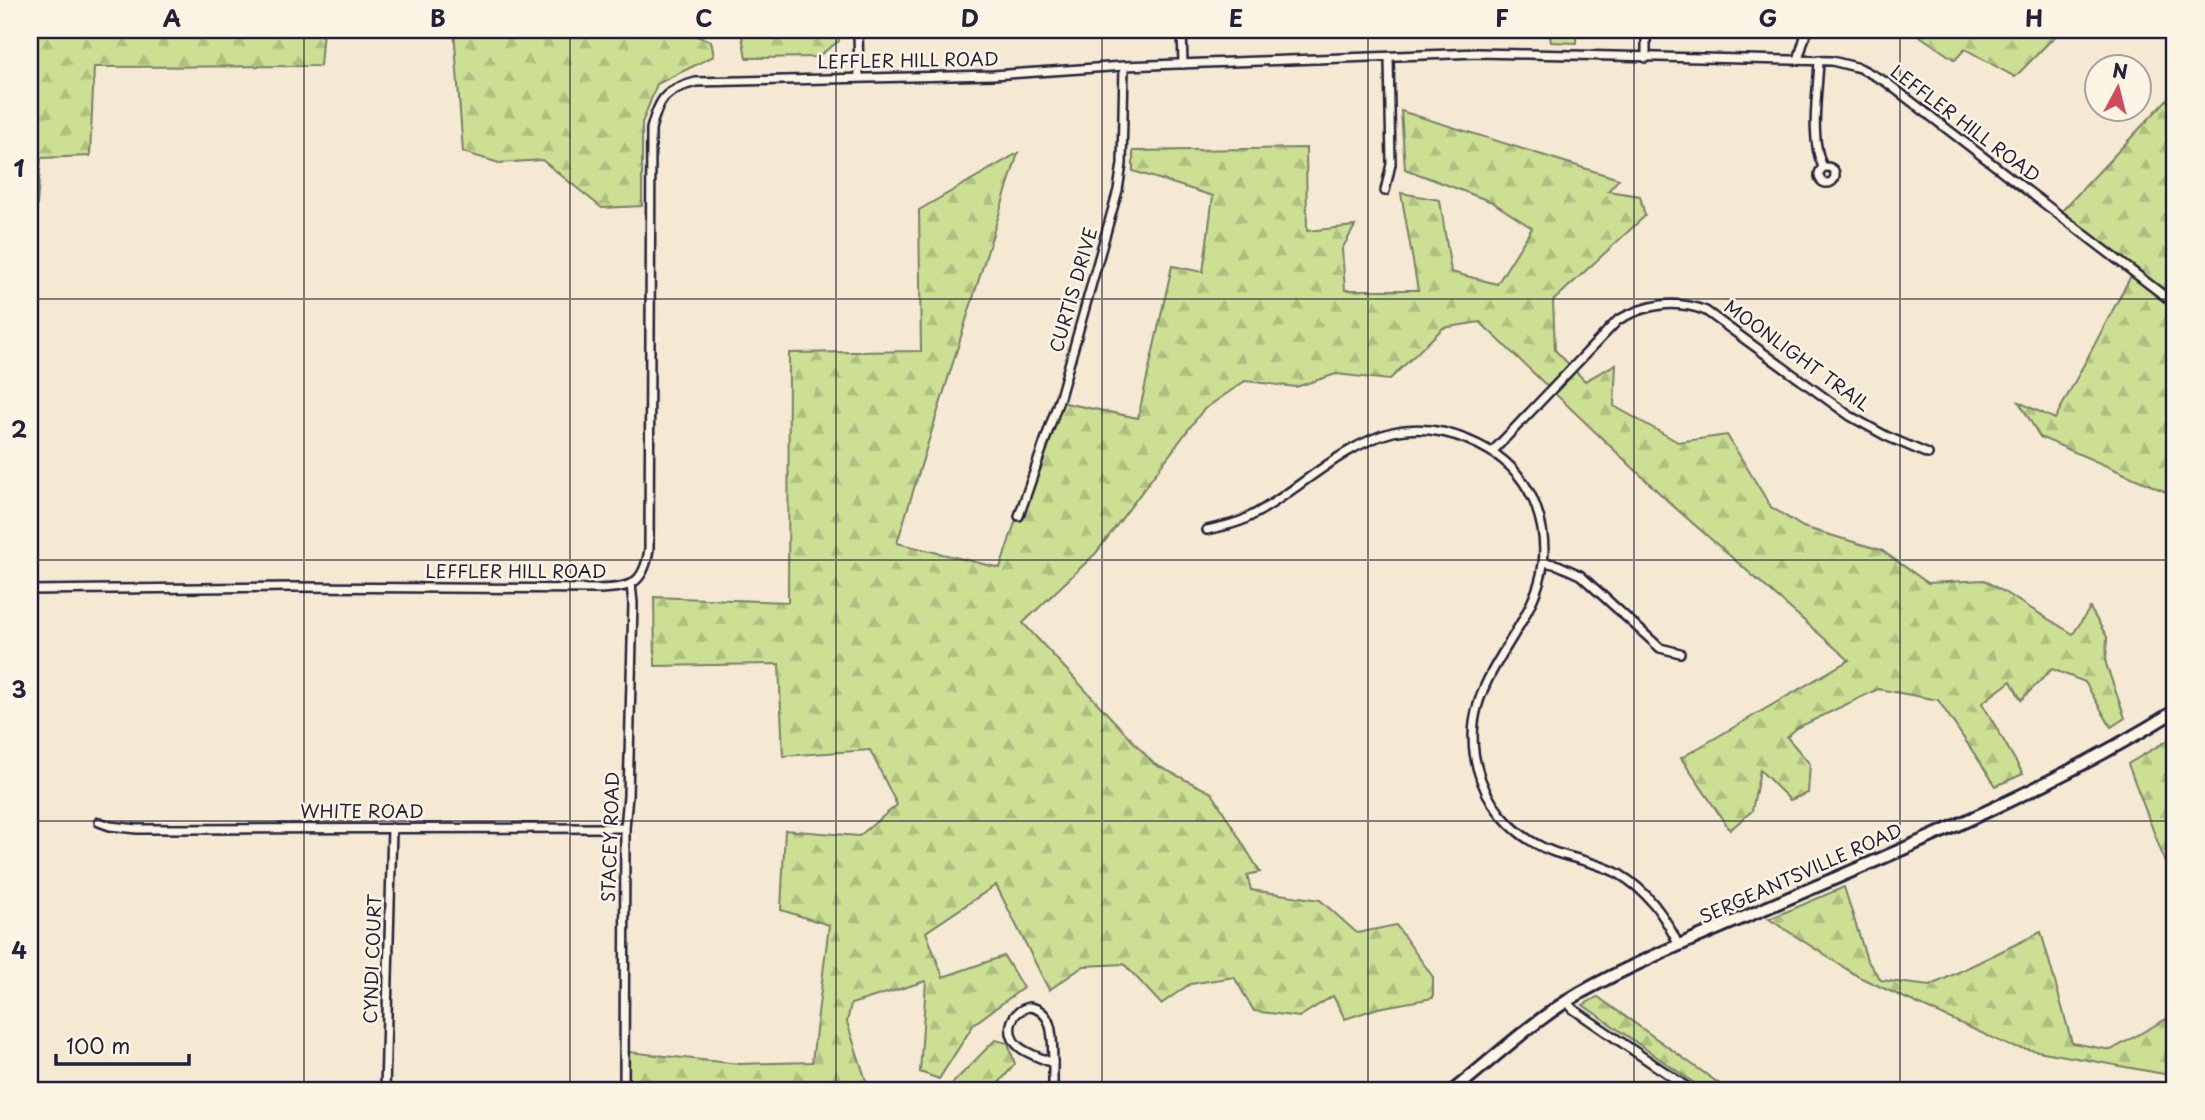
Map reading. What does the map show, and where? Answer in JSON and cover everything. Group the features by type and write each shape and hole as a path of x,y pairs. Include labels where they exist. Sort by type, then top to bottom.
{"main road":[{"name":"SERGEANTSVILLE ROAD","path":"1454,1090 1533,1025 1599,983 2028,793 2082,766 2175,711"}],"street":[{"path":"858,30 859,77"},
{"path":"1182,30 1184,64"},
{"path":"1646,30 1646,58"},
{"path":"1798,60 1807,30"},
{"name":"LEFFLER HILL ROAD","path":"30,590 294,587 598,589 631,585 643,573 649,549 651,129 655,114 669,91 696,82 1004,75 1124,66 1502,53 1819,60 1846,63 1886,82 2175,304"},
{"path":"1385,191 1391,164 1389,57"},
{"path":"1819,60 1816,141 1823,167"},
{"name":"CURTIS DRIVE","path":"1019,516 1060,397 1118,190 1122,164 1124,66"},
{"name":"MOONLIGHT TRAIL","path":"1492,452 1618,320 1648,306 1678,303 1693,306 1720,319 1850,416 1927,454"},
{"path":"1207,530 1244,519 1367,441 1395,432 1424,429 1452,433 1492,452 1518,474 1532,496 1541,521 1545,562 1537,594 1529,611 1488,677 1478,702 1473,739 1479,776 1493,805 1520,833 1551,851 1618,874 1643,892 1664,917 1679,946"},
{"path":"1545,562 1580,575 1660,648 1680,653"},
{"name":"STACEY ROAD","path":"624,1090 625,828 633,603 631,585"},
{"name":"WHITE ROAD","path":"99,822 124,828 625,828"},
{"name":"CYNDI COURT","path":"385,1090 392,828"},
{"path":"1567,1002 1573,1009 1691,1090"},
{"path":"1053,1063 1014,1042 1010,1030 1011,1021 1021,1009 1037,1008 1048,1018 1050,1027 1053,1063 1054,1090"}],"green space":[{"path":"30,30 323,30 320,66 94,67 90,156 41,158 35,227 30,227"},
{"path":"454,30 679,30 711,41 714,56 657,84 642,123 642,206 602,208 542,160 499,163 463,152"},
{"path":"741,30 838,30 839,41 817,57 746,58"},
{"path":"1549,30 1576,30 1576,43 1551,42"},
{"path":"1911,30 2061,30 2015,77 1965,49 1955,60"},
{"path":"2175,91 2175,496 2040,437 2019,402 2055,419 2133,272 2059,214 2146,122 2152,122 2152,115"},
{"path":"1401,111 1619,179 1608,191 1640,196 1645,216 1553,301 1555,350 1585,381 1616,364 1614,406 1678,442 1727,435 1771,507 1803,527 1881,550 1928,583 1984,580 2073,634 2090,608 2107,637 2106,664 2125,718 2111,727 2085,682 2052,669 2021,700 2011,681 1982,703 2023,774 1996,786 1938,700 1878,689 1797,728 1787,737 1810,764 1808,793 1790,800 1760,770 1752,811 1730,830 1681,758 1849,660 1672,505 1480,322 1443,328 1389,380 1336,374 1296,387 1245,381 1203,410 1096,553 1023,623 1154,764 1212,793 1260,872 1247,875 1251,890 1320,900 1357,933 1396,925 1433,977 1433,998 1378,1008 1345,1019 1333,996 1299,1017 1254,1011 1234,977 1190,984 1161,1004 1124,964 1084,966 1049,990 996,885 926,932 943,977 1004,956 1023,988 974,1024 939,1079 920,1072 926,981 851,1004 847,1022 869,1090 619,1090 620,1051 739,1064 812,1062 829,925 781,910 785,830 859,836 897,805 870,750 783,756 779,664 655,666 654,597 788,602 789,353 921,351 919,210 1018,153 897,543 1000,568 1055,401 1138,418 1172,266 1203,272 1213,196 1133,171 1133,151 1306,148 1307,231 1355,226 1342,249 1345,290 1418,290 1401,193 1440,200 1451,272 1497,284 1532,228 1492,202 1405,169"},
{"path":"2175,736 2175,888 2128,764"},
{"path":"1844,887 1867,960 1881,980 1930,986 2041,932 2072,1043 2111,1050 2175,1014 2175,1076 2010,1046 1859,977 1769,919"},
{"path":"1598,997 1728,1090 1704,1090 1583,1005"},
{"path":"995,1040 1008,1043 1015,1064 993,1090 946,1090"}]}
